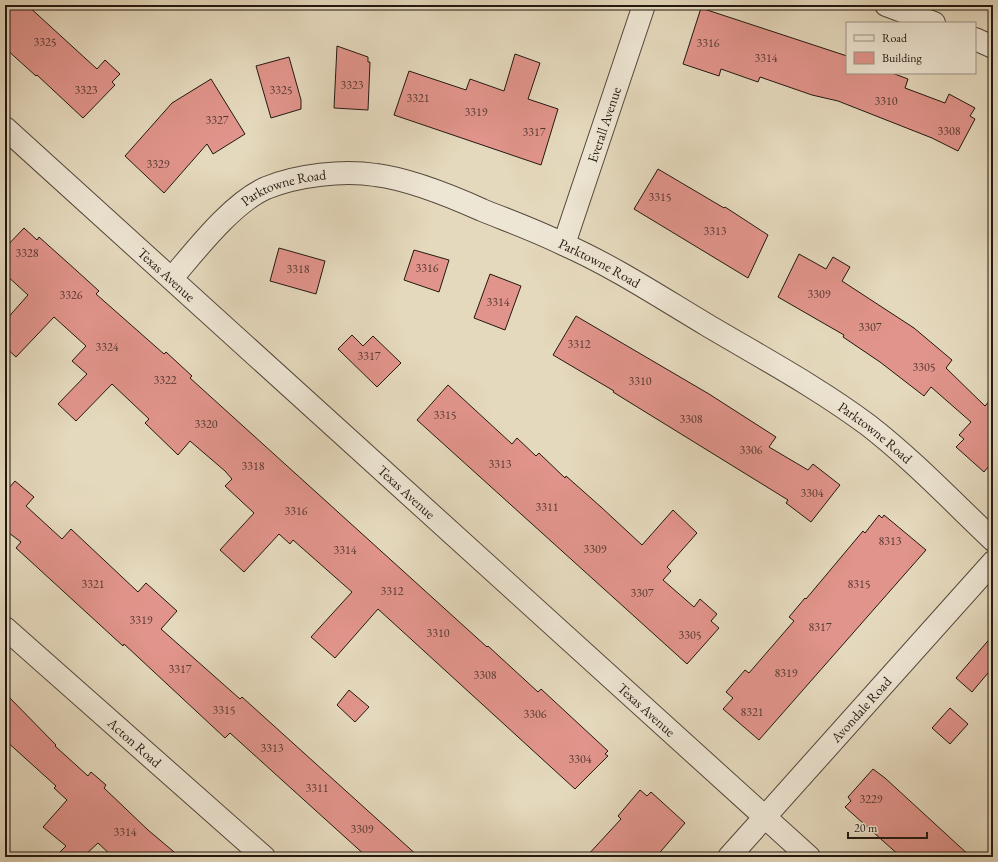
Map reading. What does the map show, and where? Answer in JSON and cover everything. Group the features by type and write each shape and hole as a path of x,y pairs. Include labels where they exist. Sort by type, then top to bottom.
{"street":[{"name":"Everall Avenue","path":"564,244 644,5"},
{"path":"886,5 931,22"},
{"path":"976,39 993,47"},
{"name":"Texas Avenue","path":"5,128 809,857"},
{"name":"Parktowne Road","path":"172,278 200,246 244,201 264,189 275,185 332,174 377,175 390,178 463,202 564,244 616,272 800,379 866,424 891,444 993,540"},
{"name":"Avondale Road","path":"729,857 993,562"},
{"name":"Acton Road","path":"5,628 264,857"}],"building":[{"path":"5,5 27,5 97,69 105,60 120,74 112,82 115,85 83,118 37,75 36,76 5,48"},
{"path":"701,8 846,56 846,74 895,74 908,79 905,88 945,103 949,94 975,108 970,116 975,119 958,151 932,138 838,101 812,95 760,77 758,82 721,69 719,76 683,64"},
{"path":"337,46 368,57 368,62 370,62 368,110 334,108"},
{"path":"515,54 540,63 528,99 558,109 541,165 394,115 409,71 466,90 470,79 504,91"},
{"path":"289,57 301,100 301,109 271,118 256,66"},
{"path":"211,79 245,134 213,154 207,144 164,193 125,156 172,103"},
{"path":"658,169 724,208 725,207 768,235 748,278 634,209"},
{"path":"24,228 37,240 39,237 77,271 99,291 96,294 164,354 166,352 192,376 190,378 487,647 488,646 538,692 541,689 608,751 605,754 608,756 575,789 378,609 335,658 311,637 352,592 293,540 290,544 279,534 244,572 220,550 254,513 225,486 232,479 225,471 190,441 178,455 145,423 149,419 112,384 76,421 58,404 87,374 72,361 86,346 54,317 16,357 5,347 5,321 28,295 5,274 5,248"},
{"path":"279,248 325,261 316,294 270,281"},
{"path":"414,250 449,260 439,292 404,280"},
{"path":"799,254 826,269 833,257 850,267 842,281 914,328 952,360 946,368 985,406 993,397 993,461 984,472 956,447 964,439 959,435 971,422 931,387 924,396 880,362 843,337 844,335 778,297"},
{"path":"490,274 521,286 505,330 474,318"},
{"path":"576,316 709,394 776,437 769,447 808,470 813,464 840,485 811,522 786,503 788,500 613,392 614,391 553,355"},
{"path":"352,335 363,346 373,336 401,363 377,387 338,349"},
{"path":"448,385 512,444 517,438 536,456 539,453 565,478 566,476 642,545 673,510 697,533 667,567 671,571 663,580 694,607 700,599 717,614 711,621 719,628 687,664 417,420"},
{"path":"15,481 34,497 26,506 62,539 71,529 138,592 146,583 177,611 161,629 240,699 242,697 419,857 367,857 230,733 225,738 124,644 123,646 16,548 21,542 5,530 5,486 8,489"},
{"path":"879,515 882,518 884,515 926,550 759,740 723,709 733,698 726,692 745,670 749,673 794,621 789,617 863,531 865,533"},
{"path":"993,635 993,667 972,692 956,678"},
{"path":"349,690 369,707 355,722 337,705"},
{"path":"5,693 56,745 55,746 88,776 91,772 106,785 104,788 148,830 180,857 113,857 98,843 83,857 55,857 66,846 43,827 67,800 54,788 56,786 5,740"},
{"path":"950,708 968,724 950,744 932,728"},
{"path":"873,769 885,778 971,857 901,857 845,807 851,801 848,797"},
{"path":"640,790 647,796 651,792 685,823 656,857 586,857 621,819 618,816"}]}
